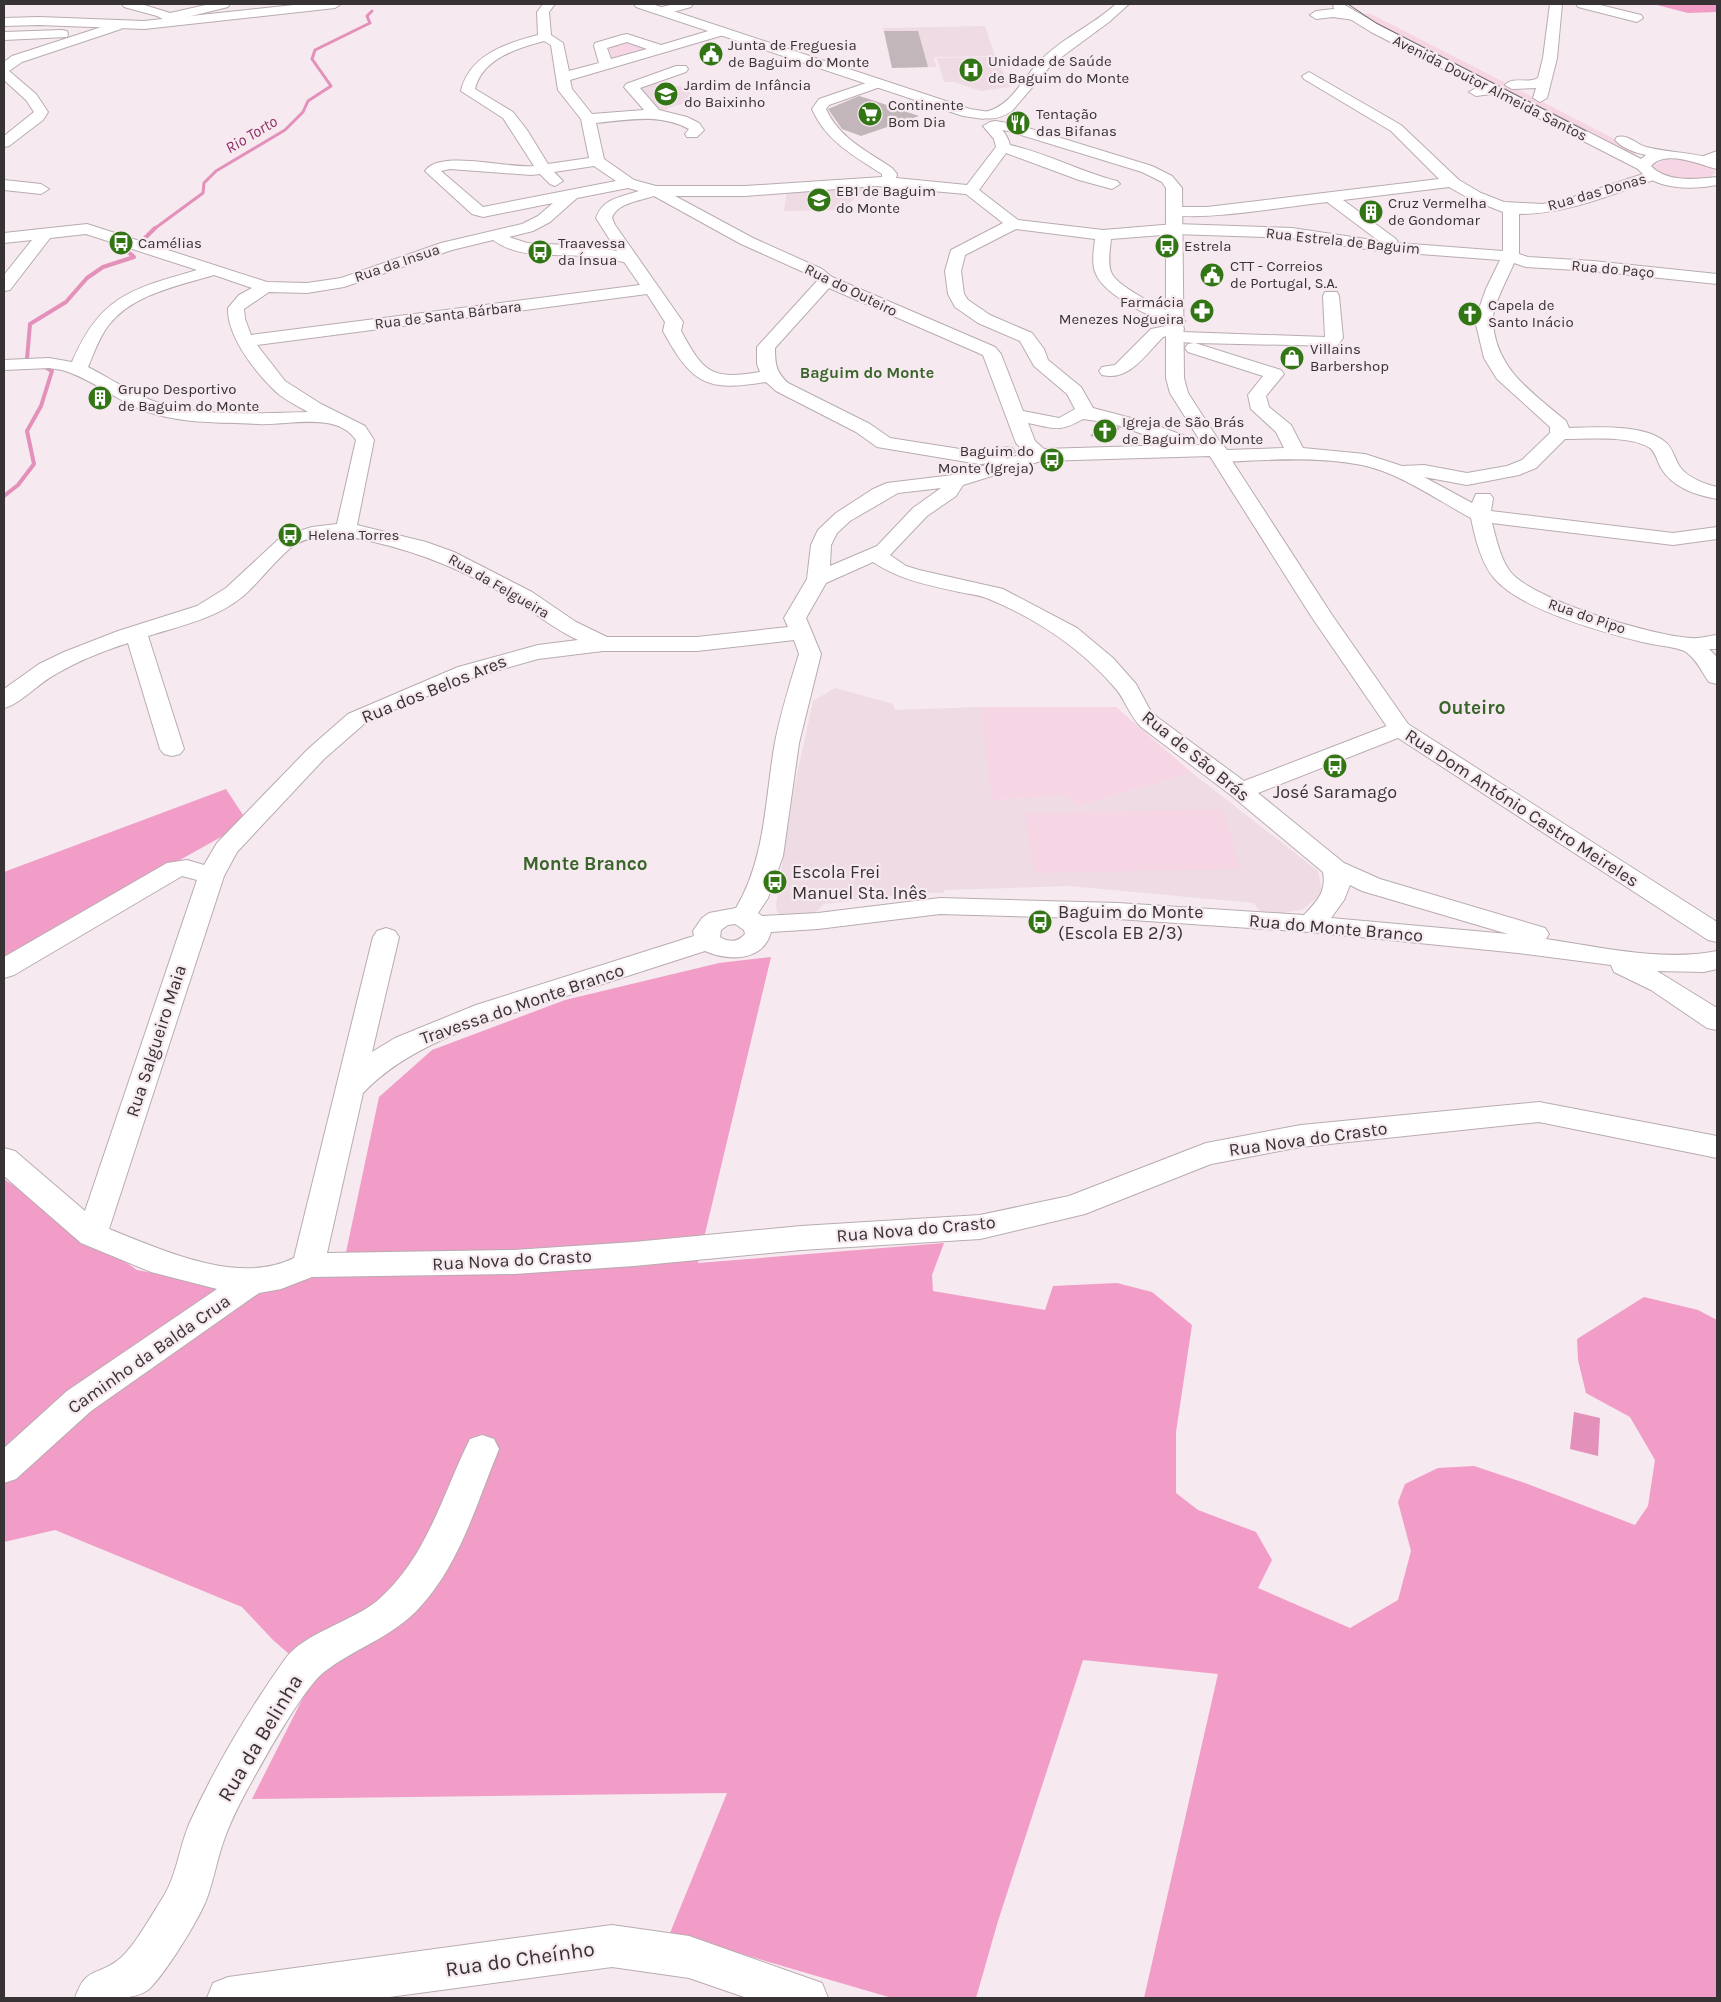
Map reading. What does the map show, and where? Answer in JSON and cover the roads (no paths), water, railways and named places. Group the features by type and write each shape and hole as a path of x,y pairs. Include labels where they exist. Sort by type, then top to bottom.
{"street":[{"path":"128,4 172,19 224,4"},
{"path":"4,68 18,59 117,26 334,4"},
{"path":"545,37 543,12 549,4"},
{"path":"640,4 993,123 1161,175 1174,188 1175,220"},
{"path":"662,11 687,4"},
{"path":"970,190 977,184 993,123 1047,61 1106,20 1123,4"},
{"path":"1540,98 1550,58 1556,4"},
{"path":"1582,4 1638,18"},
{"path":"1332,5 1320,9 1314,17 1333,13 1354,16"},
{"name":"Avenida Doutor Almeida Santos","path":"1332,5 1366,6 1383,18 1641,150 1714,160"},
{"name":"Avenida Doutor Almeida Santos","path":"1332,5 1648,171 1679,182"},
{"path":"518,44 517,40 543,19"},
{"path":"4,22 30,21 117,26"},
{"path":"564,77 722,31"},
{"path":"4,36 90,34"},
{"path":"571,195 542,169 508,115 468,91 470,82 490,57 518,44 545,37 557,43 564,77 564,90 588,119 597,161"},
{"path":"607,66 600,46 627,38 662,49"},
{"path":"1029,82 1044,82 1076,48 1067,46"},
{"path":"1047,61 1062,63"},
{"path":"654,113 631,87 681,69"},
{"path":"4,73 32,97 41,112 38,117 4,143"},
{"name":"Rua das Donas","path":"1309,76 1396,128 1450,182 1492,204 1510,208 1542,209 1576,201 1648,171 1650,158 1670,155"},
{"path":"1512,85 1538,84 1544,80"},
{"path":"878,83 824,102 820,109 823,122 834,133 887,171 890,174 888,181"},
{"path":"1476,92 1494,90"},
{"path":"588,119 654,113 689,122 697,128 696,132 692,134"},
{"path":"993,123 1030,154 1068,172 1112,184"},
{"path":"629,183 482,212 477,211 432,171 438,167 450,165 531,171 597,161 629,183 655,191 745,191 888,181 970,190 1014,224 1103,235 1207,212 1450,182"},
{"path":"1679,182 1697,184 1717,181"},
{"path":"1679,182 1717,198"},
{"path":"4,185 41,188"},
{"path":"655,191 616,203 605,213 604,218 650,290 674,322 672,331 687,360 700,374 723,381 770,376"},
{"name":"Rua do Outeiro","path":"655,191 747,241 816,272 826,281 989,350 1016,415 1033,449"},
{"name":"Rua da Insua","path":"4,238 78,228 95,231 266,287 290,289 325,286 424,252 497,236 536,224 571,195"},
{"path":"1330,197 1390,242"},
{"path":"1510,208 1510,256 1494,289 1484,320 1488,339 1493,358 1503,375 1559,425 1560,434"},
{"path":"1542,209 1563,214 1580,215"},
{"name":"Rua Estrela de Baguim","path":"1175,220 1292,233 1380,246 1510,256"},
{"name":"Rua Dom António Castro Meireles","path":"1175,220 1175,378 1180,393 1322,616 1400,729 1412,740 1717,934"},
{"path":"1014,224 957,253 953,271 956,294 961,302 984,318 1026,337 1035,350 1040,362 1075,391 1086,412"},
{"path":"587,251 607,225"},
{"path":"4,286 46,232"},
{"path":"1103,235 1103,274 1109,282 1160,315 1175,334 1201,348 1275,374 1257,395 1260,410 1284,429 1296,453"},
{"path":"497,236 502,241 516,245 550,250 587,251 631,258"},
{"name":"Rua do Paço","path":"1510,256 1526,262 1593,266 1717,279"},
{"path":"78,369 88,344 103,320 114,309 151,290 214,270"},
{"path":"826,281 766,347 766,364 770,376 782,387 863,428 889,465 955,481 1033,449"},
{"path":"266,287 245,299 236,308 236,318 246,341 279,385 329,417 358,430 365,440 346,529"},
{"name":"Rua de Santa Bárbara","path":"246,341 650,290"},
{"path":"1108,371 1120,370 1157,333 1331,342 1334,338 1331,296"},
{"path":"4,365 49,363 78,369 132,397 169,412 235,419 329,417"},
{"path":"1016,415 1060,424 1076,414 1086,412 1099,414 1178,440 1195,450"},
{"path":"1400,472 1424,471 1468,479 1481,478 1529,464 1560,434 1590,433 1644,438 1656,443 1665,452 1672,468 1683,479 1700,489 1717,493"},
{"path":"889,465 988,458 1033,449 1296,453 1365,460 1400,472 1480,515 1562,527 1673,539 1717,534"},
{"path":"752,927 752,905 772,854 787,744 810,654 795,618 805,598 818,579 821,545 828,530 843,517 880,493 889,465"},
{"name":"Rua do Pipo","path":"1481,478 1485,487 1480,515 1501,575 1515,586 1567,612 1658,639 1691,645"},
{"path":"818,579 876,555 895,540 920,512 949,492 955,481"},
{"name":"Rua da Felgueira","path":"4,701 31,680 64,660 205,610 221,602 234,593 289,540 312,533 346,529 419,546 447,556 524,597 568,627 603,644 697,644 756,639 800,632"},
{"name":"Rua de São Brás","path":"876,555 899,570 913,575 995,594 1068,633 1105,662 1128,688 1140,712 1149,722 1242,791 1335,869 1371,885 1577,946 1601,956"},
{"path":"136,634 172,749"},
{"path":"1691,645 1717,642"},
{"name":"Rua dos Belos Ares","path":"226,848 316,754 356,719 466,672 508,659 538,652 603,644"},
{"path":"1691,645 1711,663 1717,678"},
{"path":"1242,791 1400,729"},
{"path":"4,969 176,869 186,861 226,848"},
{"name":"Rua Salgueiro Maia","path":"92,1235 211,876 226,848"},
{"path":"176,869 187,868 211,876"},
{"path":"1310,924 1334,898 1338,888 1335,869"},
{"name":"Rua do Monte Branco","path":"752,927 935,917 952,907 1118,911 1310,924 1518,944 1667,963 1704,963 1717,960"},
{"name":"Travessa do Monte Branco","path":"349,1089 370,1067 405,1045 486,1012 708,941 713,946 729,950 746,947 752,927"},
{"path":"308,1265 386,937"},
{"path":"1601,956 1661,984 1717,1020"},
{"name":"Rua Nova do Crasto","path":"308,1265 514,1262 634,1254 802,1238 980,1227 1074,1206 1206,1154 1301,1136 1539,1112 1717,1147"},
{"path":"4,1159 92,1235 179,1268 204,1275 252,1281"},
{"name":"Caminho da Balda Crua","path":"4,1469 80,1401 252,1281 278,1278 308,1265"},
{"name":"Rua da Belinha","path":"96,1998 99,1993 133,1975 154,1948 187,1897 205,1835 243,1759 300,1669 311,1658 389,1613 409,1595 426,1574 465,1493 482,1449"},
{"name":"Rua do Cheínho","path":"228,1998 612,1946 689,1957 807,1998"}],"waterway":[{"name":"Rio Torto","path":"154,229 203,193 204,183 216,171 285,130 303,112 308,101 331,86 312,59 315,50 370,23 367,16 372,11"},
{"name":"Rio Torto","path":"141,242 154,229"},
{"name":"Rio Torto","path":"27,359 30,324 66,302 87,278 103,267 134,257 125,249 133,247"},
{"name":"Rio Torto","path":"4,496 18,485 34,464 27,431 41,406 52,371 45,367"}],"tram line":[{"path":"1348,4 1376,23 1586,131"}],"place":[{"name":"Junta de Freguesia de Baguim do Monte","path":"711,54"},
{"name":"Unidade de Saúde de Baguim do Monte","path":"971,70"},
{"name":"Jardim de Infância do Baixinho","path":"666,94"},
{"name":"Continente Bom Dia","path":"870,114"},
{"name":"Tentação das Bifanas","path":"1018,123"},
{"name":"EB1 de Baguim do Monte","path":"819,200"},
{"name":"Cruz Vermelha de Gondomar","path":"1371,212"},
{"name":"Camélias","path":"121,243"},
{"name":"Estrela","path":"1167,246"},
{"name":"Traavessa da Ínsua","path":"540,252"},
{"name":"CTT - Correios de Portugal, S.A.","path":"1212,275"},
{"name":"Farmácia Menezes Nogueira","path":"1202,311"},
{"name":"Capela de Santo Inácio","path":"1470,314"},
{"name":"Villains Barbershop","path":"1292,358"},
{"name":"Grupo Desportivo de Baguim do Monte","path":"100,398"},
{"name":"Igreja de São Brás de Baguim do Monte","path":"1105,431"},
{"name":"Baguim do Monte (Igreja)","path":"1052,460"},
{"name":"Helena Torres","path":"290,535"},
{"name":"José Saramago","path":"1335,766"},
{"name":"Escola Frei Manuel Sta. Inês","path":"775,882"},
{"name":"Baguim do Monte (Escola EB 2/3)","path":"1040,922"}],"district":[{"name":"Baguim do Monte","path":"867,372"},
{"name":"Outeiro","path":"1472,707"},
{"name":"Monte Branco","path":"585,863"}]}
